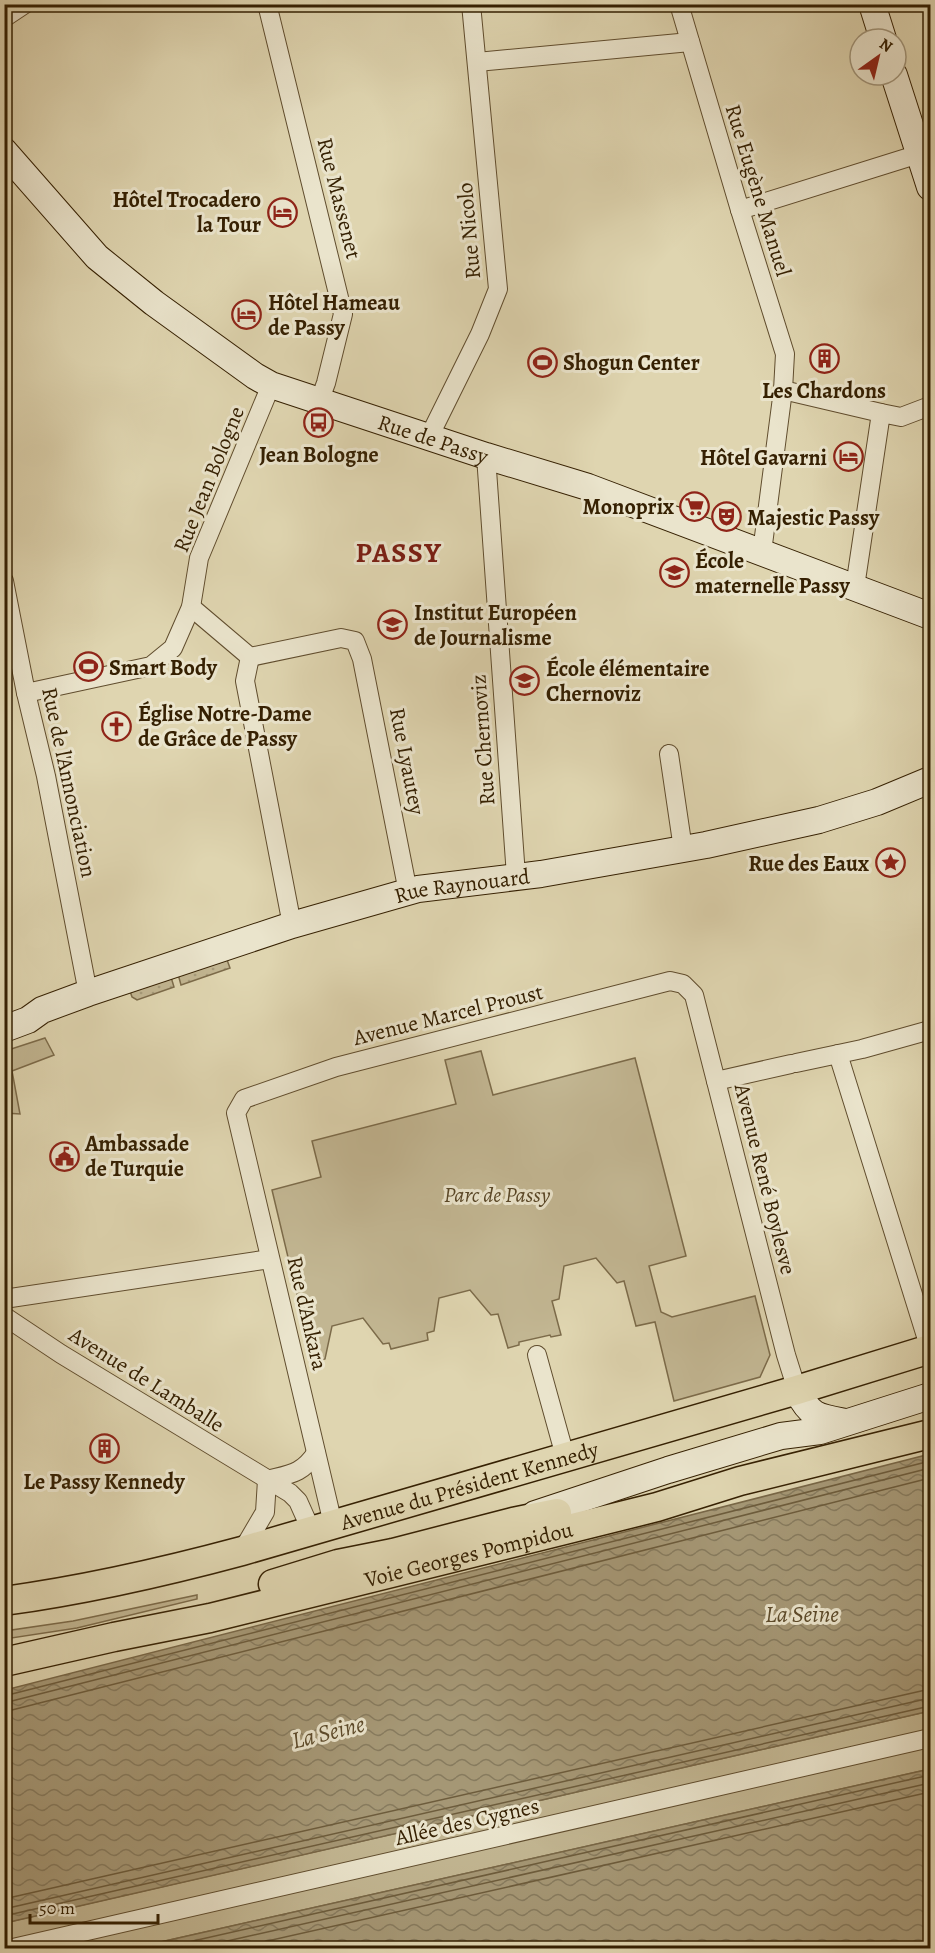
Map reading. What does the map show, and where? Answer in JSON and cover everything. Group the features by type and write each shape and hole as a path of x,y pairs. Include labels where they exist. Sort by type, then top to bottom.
{"main road":[{"name":"Avenue du Président Kennedy","path":"4,1601 50,1595 192,1565 797,1390 930,1349"},
{"name":"Voie Georges Pompidou","path":"4,1662 245,1610 657,1507 740,1481 930,1434"},
{"path":"114,1637 237,1595 338,1564 513,1522 645,1496 740,1481"},
{"path":"322,1527 338,1564"}],"street":[{"path":"4,18 25,4"},
{"name":"Rue Massenet","path":"267,4 343,314 319,402"},
{"name":"Rue Nicolo","path":"429,438 480,334 498,289 471,4"},
{"name":"Rue Eugène Manuel","path":"679,4 785,354 783,390 762,552"},
{"path":"872,4 879,27"},
{"path":"477,62 690,42"},
{"path":"898,87 930,187"},
{"name":"Rue de Passy","path":"4,151 97,257 154,303 255,376 271,385 588,488 930,616"},
{"path":"740,210 919,154"},
{"name":"Rue Jean Bologne","path":"26,693 151,666 173,648 191,607 199,558 271,385"},
{"path":"783,390 901,417 930,406"},
{"path":"855,587 881,413"},
{"name":"Rue Chernoviz","path":"486,456 516,876"},
{"name":"Rue de l'Annonciation","path":"4,581 26,693 46,776 88,993"},
{"path":"191,607 250,657 245,681 292,925"},
{"name":"Rue Lyautey","path":"250,657 341,638 356,642 362,659 408,892"},
{"path":"669,754 683,849"},
{"name":"Rue Raynouard","path":"4,1029 28,1020 42,1010 88,993 292,925 418,889 683,849 819,820 877,802 930,780"},
{"name":"Avenue Marcel Proust","path":"236,1113 244,1098 336,1067 670,981 683,984"},
{"name":"Avenue René Boylesve","path":"683,984 694,994 786,1355 797,1390"},
{"path":"716,1081 838,1054 930,1029"},
{"path":"838,1054 930,1349"},
{"name":"Rue d'Ankara","path":"236,1113 316,1453 322,1527"},
{"path":"4,1299 270,1259"},
{"name":"Avenue de Lamballe","path":"4,1316 61,1354 290,1493 322,1527"},
{"path":"537,1355 565,1456"},
{"path":"797,1390 803,1402 820,1417 846,1422"},
{"path":"513,1522 668,1470 782,1436 820,1431 930,1396"},
{"path":"242,1551 265,1512 267,1480 299,1472 316,1453"},
{"name":"Allée des Cygnes","path":"13,1948 930,1738"}],"green space":[{"path":"226,957 230,968 181,985 178,974"},
{"path":"171,977 174,987 137,1000 132,997 130,991"},
{"path":"45,1038 54,1055 12,1071 20,1114 5,1113 5,1051"},
{"name":"Parc de Passy","path":"481,1051 493,1095 635,1058 686,1256 649,1266 661,1312 672,1317 755,1296 770,1355 760,1377 674,1401 655,1322 636,1326 624,1281 617,1283 596,1258 564,1266 559,1299 552,1301 561,1335 551,1337 550,1335 519,1342 519,1345 508,1348 498,1314 491,1315 470,1290 439,1298 434,1331 427,1333 428,1340 391,1349 389,1343 383,1344 363,1318 332,1326 325,1359 313,1362 272,1190 321,1177 312,1141 456,1104 445,1060"},
{"path":"197,1595 197,1599 77,1628 5,1639 5,1631 73,1621"},
{"path":"930,1711 930,1769 134,1948 5,1948 4,1923"}],"water":[{"name":"La Seine","path":"930,1454 930,1711 5,1923 5,1690"},
{"path":"930,1769 930,1948 134,1948"}],"place":[{"name":"Hôtel Trocadero la Tour","path":"282,212"},
{"name":"Hôtel Hameau de Passy","path":"247,315"},
{"name":"Les Chardons","path":"824,358"},
{"name":"Shogun Center","path":"542,362"},
{"name":"Jean Bologne","path":"319,422"},
{"name":"Hôtel Gavarni","path":"848,457"},
{"name":"Monoprix","path":"695,506"},
{"name":"Majestic Passy","path":"726,517"},
{"name":"École maternelle Passy","path":"674,573"},
{"name":"Institut Européen de Journalisme","path":"393,625"},
{"name":"Smart Body","path":"88,667"},
{"name":"École élémentaire Chernoviz","path":"525,681"},
{"name":"Église Notre-Dame de Grâce de Passy","path":"117,726"},
{"name":"Rue des Eaux","path":"890,863"},
{"name":"Ambassade de Turquie","path":"64,1156"},
{"name":"Le Passy Kennedy","path":"104,1449"}],"district":[{"name":"PASSY","path":"399,552"}]}
